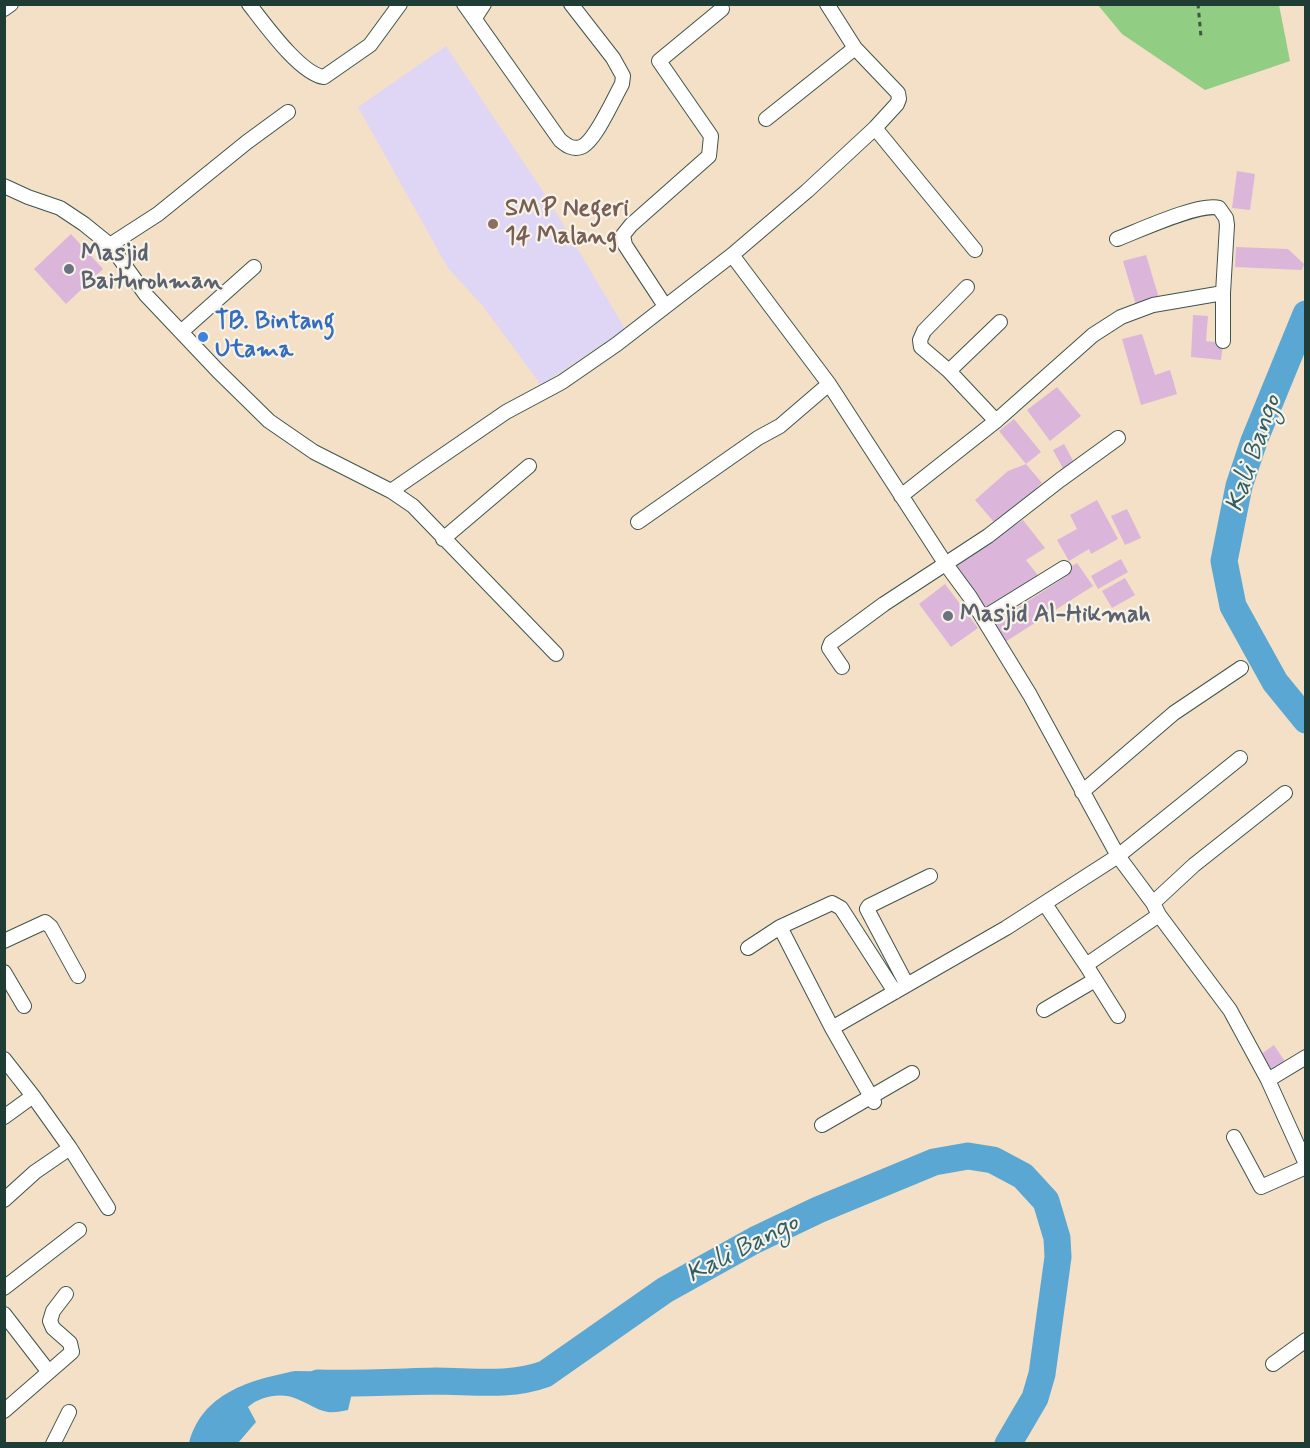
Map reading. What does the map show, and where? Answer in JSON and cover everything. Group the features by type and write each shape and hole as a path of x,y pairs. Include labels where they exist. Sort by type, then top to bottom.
{"street":[{"path":"4,9 11,4"},
{"path":"256,7 303,68 318,76 324,76 370,45 400,4"},
{"path":"464,4 560,140 567,146 582,147 592,137 622,84 623,76 613,58 571,4"},
{"path":"476,18 484,4"},
{"path":"391,491 506,412 572,375 617,344 732,255 807,191 875,128 897,104 898,93 855,48 827,4"},
{"path":"665,306 625,245 623,235 631,225 706,161 712,142 711,136 652,64 722,9"},
{"path":"766,118 855,48"},
{"path":"110,245 158,214 288,112"},
{"path":"875,128 975,250"},
{"path":"4,186 60,208 110,245 146,295 269,421 314,452 391,491 413,506 556,654"},
{"path":"1117,239 1207,206 1219,208 1226,218 1227,225 1222,293 1222,340"},
{"path":"732,255 829,384 983,618 1030,695 1118,856 1230,1010 1268,1080 1305,1165 1261,1187 1234,1137"},
{"path":"181,332 254,267"},
{"path":"967,287 924,331 920,340 921,347 949,371 996,421"},
{"path":"901,496 996,421 1093,335 1121,317 1153,305 1222,293"},
{"path":"949,371 1000,322"},
{"path":"638,522 758,438 780,426 829,384"},
{"path":"842,667 829,648 831,642 988,536 1118,438"},
{"path":"443,539 529,466"},
{"path":"983,618 1064,568"},
{"path":"1082,792 1186,703 1241,668"},
{"path":"832,1028 1044,904 1118,856 1240,758"},
{"path":"1086,965 1156,909 1194,865 1285,793"},
{"path":"901,988 867,909 930,876"},
{"path":"748,948 780,927 829,903 835,904 841,908 901,988"},
{"path":"1044,904 1118,1016"},
{"path":"4,940 45,922 51,927 78,976"},
{"path":"780,927 872,1099"},
{"path":"4,972 24,1006"},
{"path":"1044,1010 1095,980"},
{"path":"1268,1080 1305,1057"},
{"path":"4,1059 70,1148 108,1208"},
{"path":"822,1125 872,1099 912,1073"},
{"path":"4,1117 33,1096"},
{"path":"4,1200 35,1172 70,1148"},
{"path":"4,1288 79,1230"},
{"path":"4,1411 72,1352 70,1343 53,1328 50,1321 53,1311 66,1294"},
{"path":"4,1314 48,1371"},
{"path":"1273,1364 1305,1340"},
{"path":"53,1443 69,1412"}],"path":[{"path":"1198,4 1201,37"}],"shaded area":[{"name":"SMP Negeri 14 Malang","path":"446,46 548,199 625,329 541,385 482,305 448,268 358,107"}],"green space":[{"path":"1098,5 1279,5 1290,61 1205,90 1122,34"}],"water":[{"path":"295,1371 357,1372 348,1410 328,1412 291,1397 271,1396 248,1407 256,1422 238,1443 189,1443 195,1426 216,1401 245,1385"}],"building":[{"path":"1237,171 1255,174 1250,210 1232,208"},
{"name":"Masjid Baiturohman","path":"71,234 103,269 66,304 34,269"},
{"path":"1236,247 1288,249 1304,264 1302,270 1235,267"},
{"path":"1146,255 1159,298 1136,305 1123,261"},
{"path":"1193,315 1208,316 1206,341 1223,343 1221,360 1191,357"},
{"path":"1142,334 1155,375 1170,370 1177,394 1141,405 1122,339"},
{"path":"1057,387 1081,416 1050,441 1027,410"},
{"path":"1014,419 1041,452 1026,464 999,431"},
{"path":"1064,444 1076,466 1065,472 1053,450"},
{"path":"1026,464 1042,483 1015,509 994,522 975,500 1008,471"},
{"path":"1097,500 1118,539 1091,554 1089,549 1069,561 1057,540 1077,529 1070,515"},
{"path":"1127,509 1141,538 1125,545 1111,516"},
{"path":"1023,520 1045,548 1026,560 1040,578 985,613 954,564"},
{"path":"1121,559 1128,572 1098,589 1091,576"},
{"path":"1077,563 1093,586 1005,642 993,624 1065,577 1062,572"},
{"path":"1125,578 1135,595 1112,608 1102,591"},
{"name":"Masjid Al-Hikmah","path":"945,584 978,628 951,647 919,604"},
{"path":"1274,1045 1286,1063 1269,1075 1257,1057"}],"waterway":[{"name":"Kali Bango","path":"1306,314 1254,441 1239,486 1224,561 1233,606 1275,682 1306,720"},
{"name":"Kali Bango","path":"318,1383 504,1382 545,1374 665,1290 755,1240 818,1210 934,1162 968,1156 993,1160 1023,1176 1046,1201 1057,1238 1058,1257 1042,1374 1035,1398 1008,1444"}],"place":[{"name":"SMP Negeri 14 Malang","path":"493,224"},
{"name":"Masjid Baiturohman","path":"69,269"},
{"name":"TB. Bintang Utama","path":"203,337"},
{"name":"Masjid Al-Hikmah","path":"948,616"}]}
